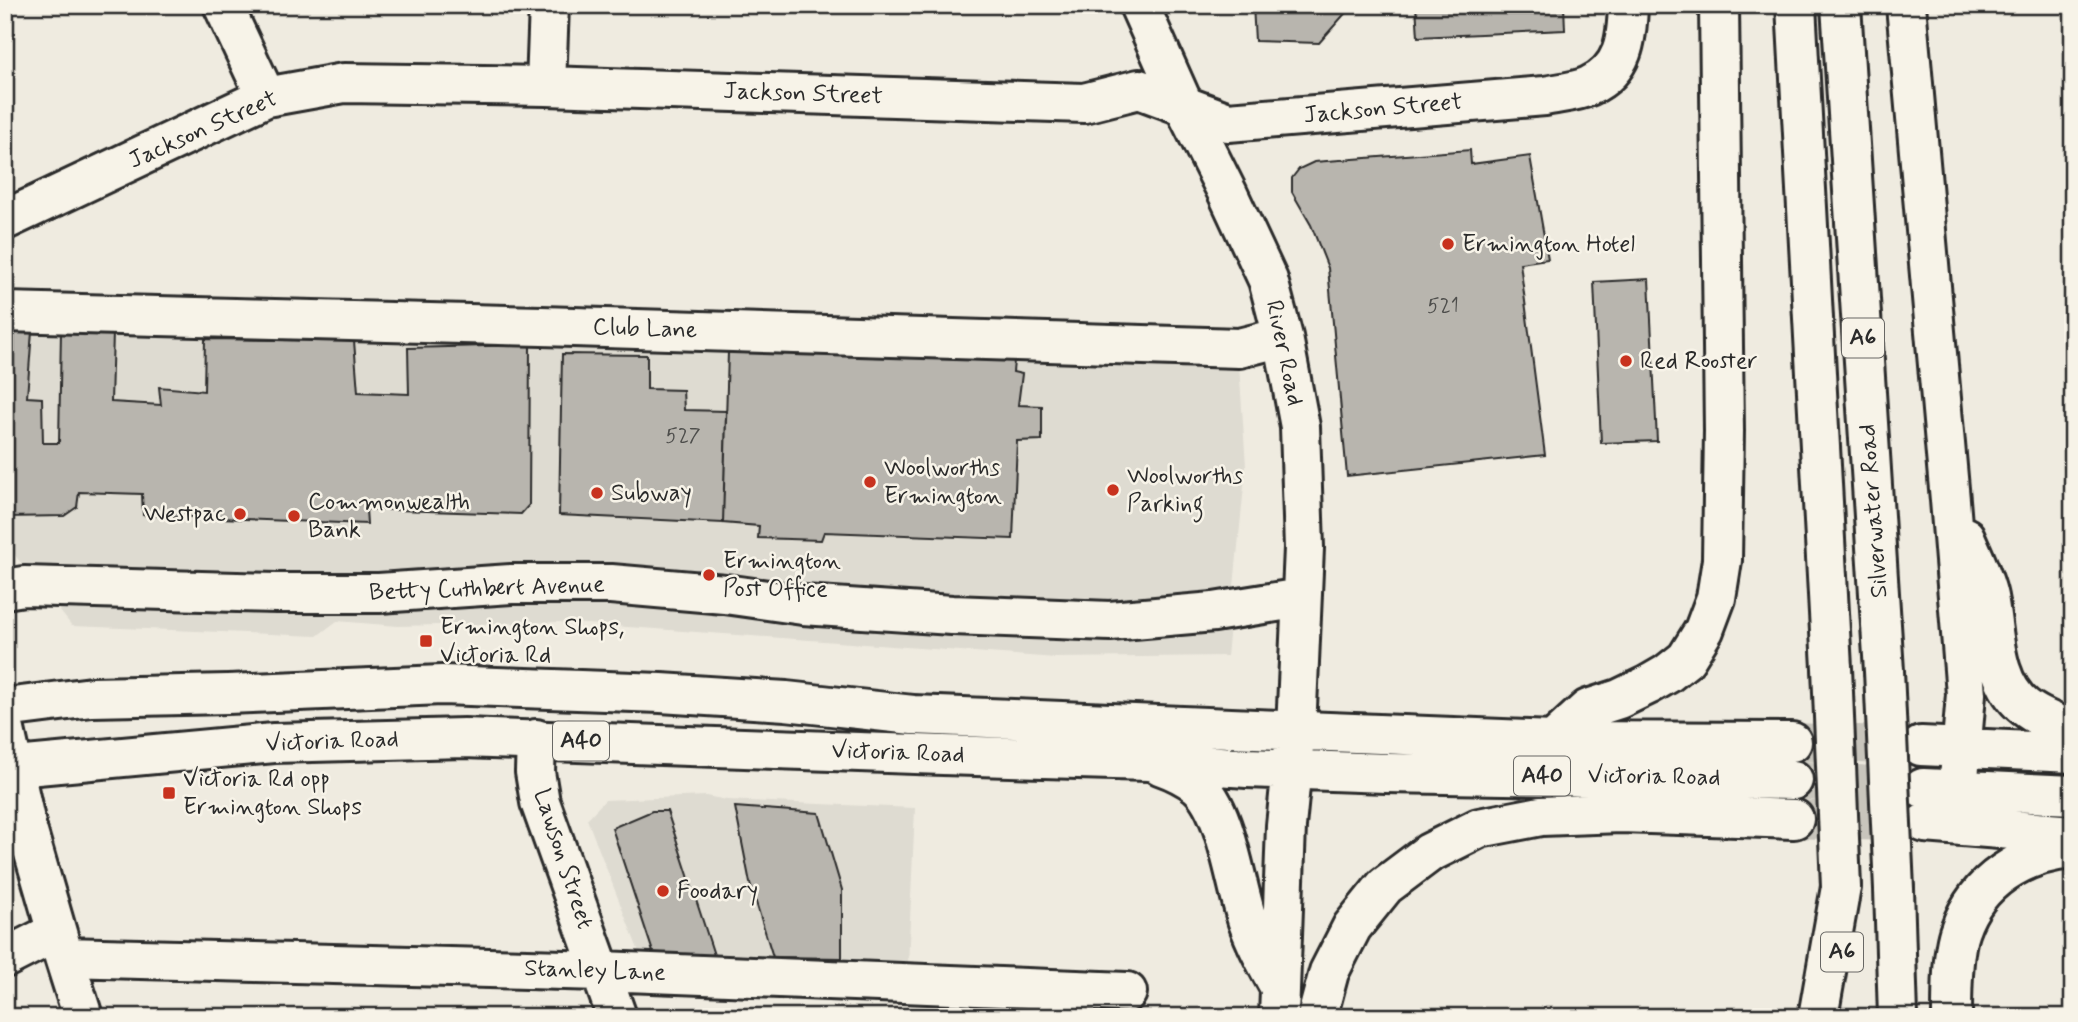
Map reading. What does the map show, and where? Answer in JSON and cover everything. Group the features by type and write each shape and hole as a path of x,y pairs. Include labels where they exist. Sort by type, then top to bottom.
{"main road":[{"path":"223,5 266,97"},
{"path":"546,86 549,5"},
{"name":"River Road","path":"1139,5 1184,106 1268,280 1283,337 1300,427 1304,548 1296,730 1286,826 1280,1003"},
{"name":"Jackson Street","path":"5,220 266,97 344,83 546,86 1084,103 1139,89 1228,122 1531,98 1588,86 1614,69 1628,34 1629,5"},
{"path":"1553,741 1588,709 1619,699 1648,685 1686,659 1704,629 1716,598 1722,559 1724,431 1719,5"},
{"name":"Silverwater Road","path":"1796,5 1832,668 1843,1017"},
{"name":"Silverwater Road","path":"1841,5 1884,671 1899,1017"},
{"path":"1906,5 1966,694 1961,749 1936,801"},
{"name":"Club Lane","path":"5,312 1239,348 1283,337"},
{"path":"1950,500 1988,594 1995,646 2008,687 2026,708 2073,731"},
{"name":"Betty Cuthbert Avenue","path":"5,589 24,586 379,593 511,584 611,584 724,594 803,605 952,615 1110,621 1214,612 1301,598"},
{"name":"Victoria Road","path":"5,708 92,697 442,685 661,692 786,701 913,715 1553,741 1792,742"},
{"path":"5,730 9,767 83,1017"},
{"name":"Victoria Road","path":"9,767 274,743 464,737 1148,761 1386,773 1793,779"},
{"name":"Lawson Street","path":"536,739 535,772 540,802 617,1017"},
{"path":"1921,746 2073,753"},
{"path":"1148,761 1180,773 1200,786 1212,801 1223,828 1248,921 1280,1003"},
{"path":"1936,801 2073,795"},
{"path":"1936,801 2073,835"},
{"path":"1317,1017 1329,972 1352,927 1385,886 1429,853 1479,828 1541,816 1621,813 1794,819"},
{"path":"1952,1017 1952,986 1959,932 1972,904 1989,883 2006,869 2024,860 2073,849"},
{"path":"1818,1017 1841,887"},
{"name":"Stanley Lane","path":"5,958 60,944 601,971 1127,992"}],"shaded area":[{"path":"5,327 1239,364 1246,466 1227,656 1056,658 559,622 398,626 337,621 317,636 72,626 5,543"},
{"path":"706,796 727,800 915,808 908,965 641,957 587,819 605,800"}],"building":[{"path":"1253,5 1400,7 1349,9 1319,43 1255,41"},
{"path":"1416,5 1564,5 1565,30 1418,37"},
{"path":"1470,150 1471,164 1530,156 1548,259 1520,263 1545,455 1347,476 1328,268 1311,225 1292,192 1292,178 1299,169 1314,162"},
{"name":"Red Rooster","path":"1649,279 1657,441 1601,443 1594,282"},
{"path":"32,331 27,397 42,398 43,443 59,443 61,331 113,332 111,402 161,405 159,387 204,391 205,339 354,341 358,392 409,394 408,348 530,345 529,505 521,514 366,509 367,524 143,515 142,494 79,492 77,507 64,516 5,517 5,333"},
{"name":"Woolworths Ermington","path":"728,352 1014,361 1013,372 1022,374 1018,405 1042,406 1042,440 1017,441 1013,539 824,532 821,540 758,538 759,526 723,523"},
{"path":"562,354 647,355 647,389 683,390 684,410 726,411 723,523 559,515"},
{"path":"735,807 819,813 842,890 842,958 773,957 750,883"},
{"name":"Foodary","path":"652,811 667,811 714,955 703,958 654,955 612,828"}],"tunnel":[{"path":"1792,742 1919,746"},
{"path":"1793,780 1921,788"},
{"path":"1794,819 1923,823"}],"place":[{"name":"Ermington Hotel","path":"1448,244"},
{"name":"Red Rooster","path":"1626,361"},
{"name":"Woolworths Ermington","path":"870,482"},
{"name":"Woolworths Parking","path":"1113,490"},
{"name":"Subway","path":"597,493"},
{"name":"Westpac","path":"240,514"},
{"name":"Commonwealth Bank","path":"294,516"},
{"name":"Ermington Post Office","path":"709,575"},
{"name":"Ermington Shops, Victoria Rd","path":"426,641"},
{"name":"Victoria Rd opp Ermington Shops","path":"169,793"},
{"name":"Foodary","path":"663,891"}]}
